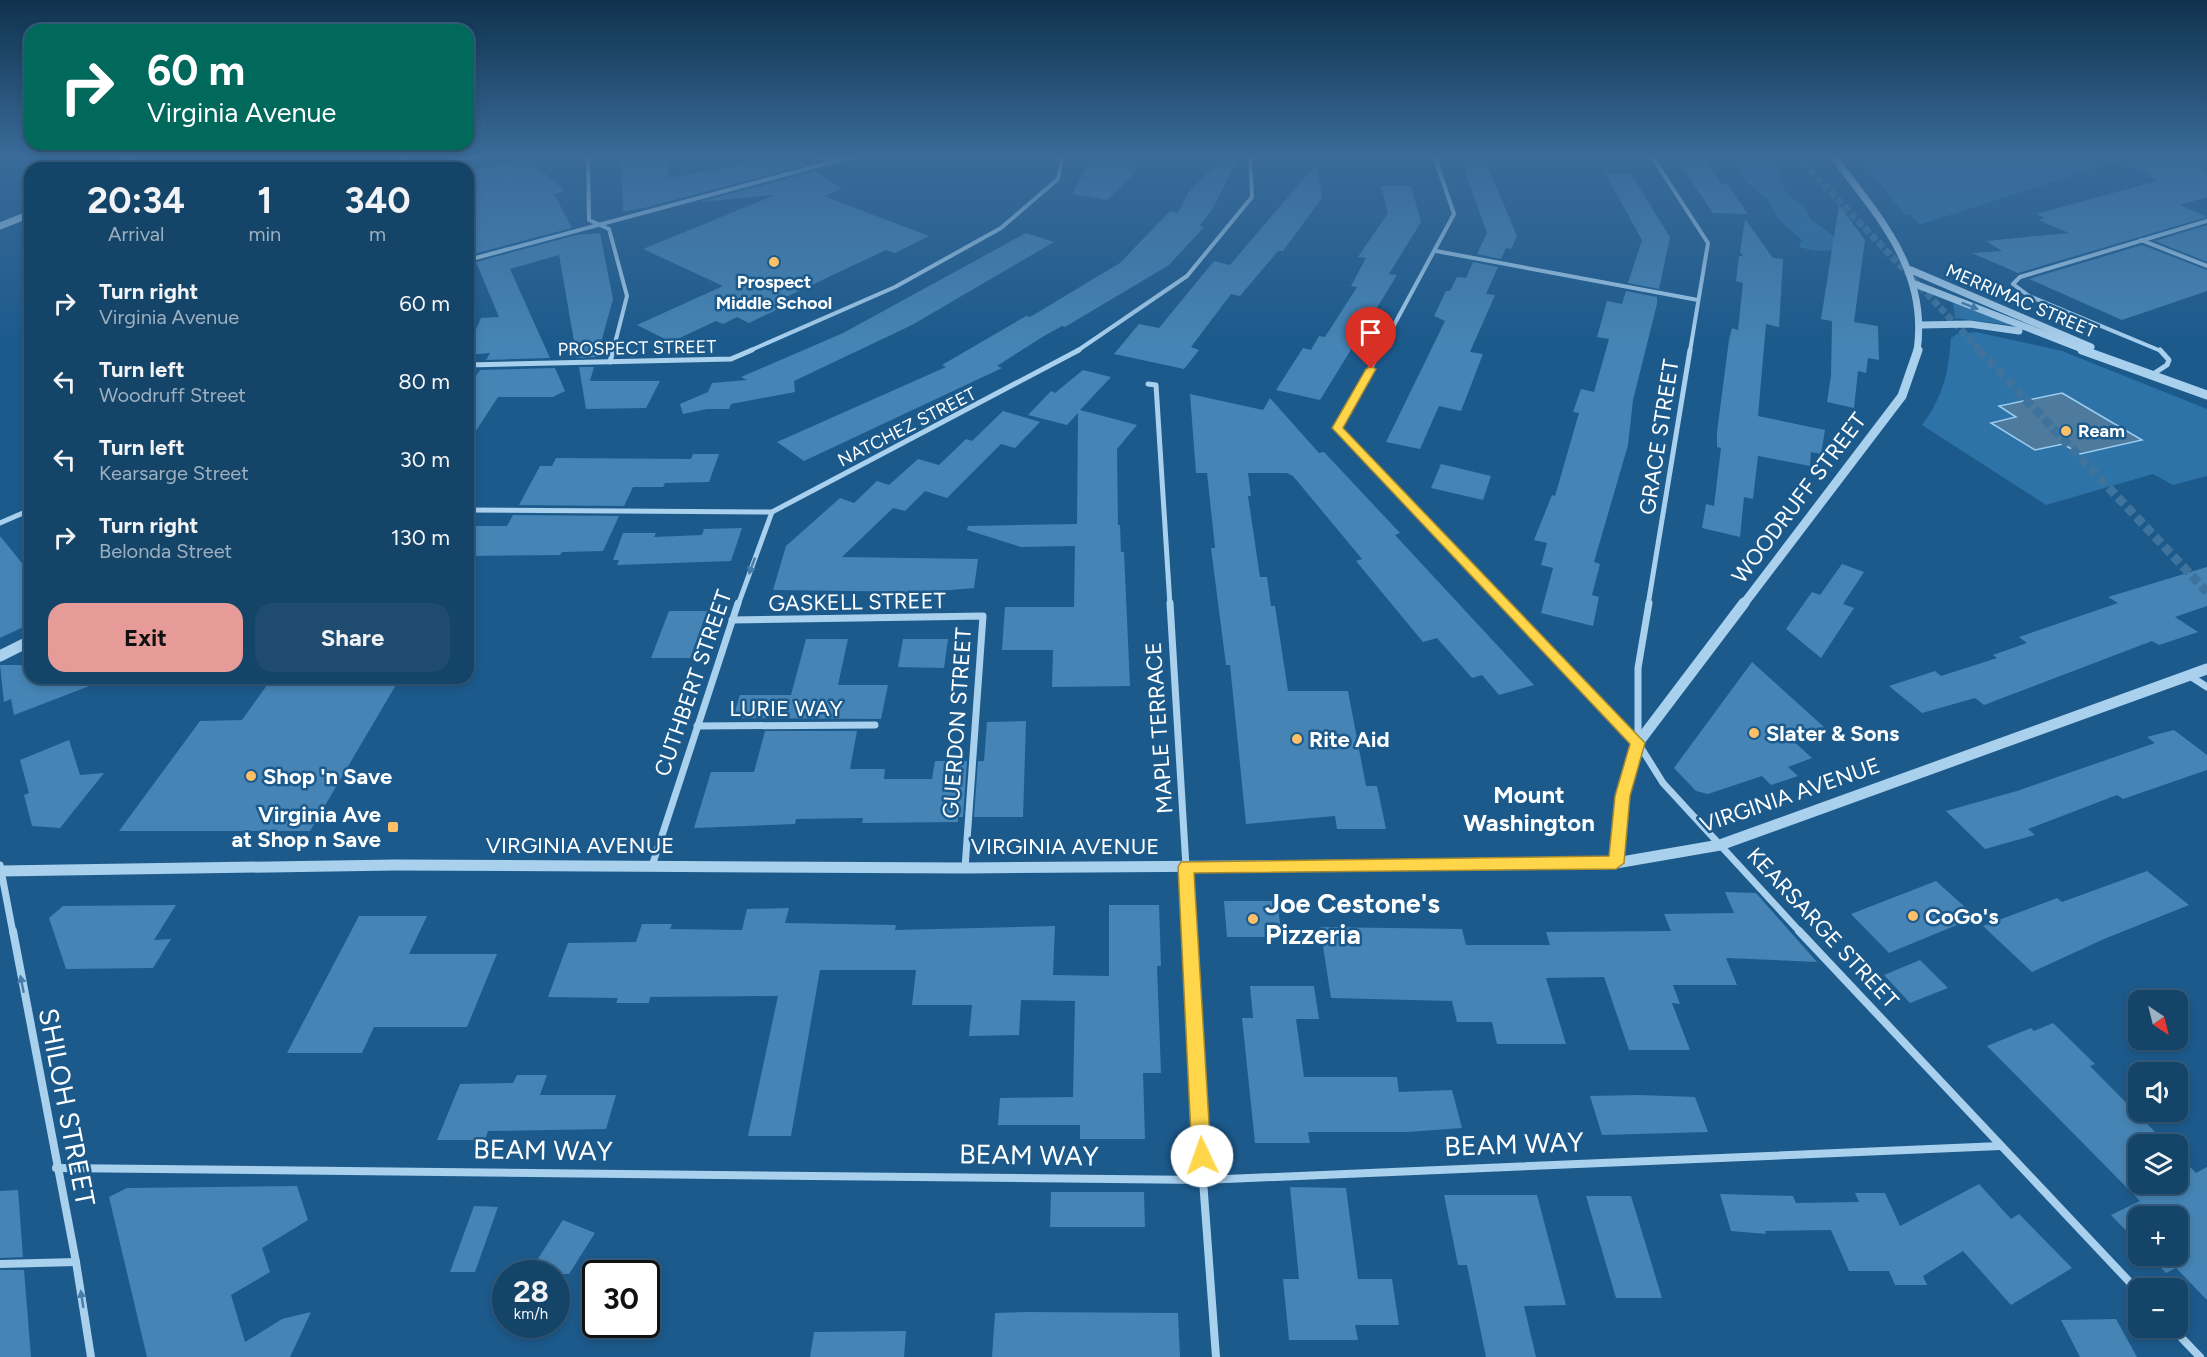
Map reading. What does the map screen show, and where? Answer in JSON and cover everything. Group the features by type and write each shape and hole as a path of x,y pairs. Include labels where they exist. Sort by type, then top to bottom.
{"street":[{"path":"0,226 21,218"},
{"path":"589,218 609,229 627,296 610,362"},
{"path":"474,258 623,218"},
{"name":"PROSPECT STREET","path":"474,365 731,359 895,287 1000,228 1011,218"},
{"name":"NATCHEZ STREET","path":"474,510 772,512 1064,360 1186,276 1234,218"},
{"path":"1452,218 1436,250 1698,300"},
{"name":"GRACE STREET","path":"1638,743 1638,668 1708,243 1692,218"},
{"name":"WOODRUFF STREET","path":"1616,863 1622,796 1638,743 1902,396 1916,363 1921,325 1915,284 1911,270 1878,218"},
{"path":"2153,374 2167,365 2169,360 2158,348 2030,296 2013,284 2020,277 2207,221"},
{"path":"2141,240 2207,267"},
{"name":"KEARSARGE STREET","path":"1436,250 1338,428 1638,743 1663,783 2128,1280"},
{"name":"MERRIMAC STREET","path":"1911,270 2074,337 2118,361"},
{"name":"MERRIMAC STREET","path":"1915,284 2050,338 2207,395"},
{"path":"1921,325 1939,322 1994,326 2050,338"},
{"name":"MAPLE TERRACE","path":"1148,384 1156,385 1203,1180 1216,1357"},
{"name":"CUTHBERT STREET","path":"652,866 732,620 772,512"},
{"path":"0,523 24,513"},
{"name":"GASKELL STREET","path":"732,620 983,616"},
{"name":"GUERDON STREET","path":"965,868 983,616"},
{"path":"0,656 24,644"},
{"name":"VIRGINIA AVENUE","path":"0,869 395,865 965,868 1616,863 1720,845 2207,669"},
{"path":"2190,676 2207,687"},
{"name":"LURIE WAY","path":"697,726 875,725"},
{"name":"SHILOH STREET","path":"0,869 76,1262 91,1357"},
{"name":"BEAM WAY","path":"57,1168 1203,1180 2000,1146"},
{"path":"0,1264 76,1262"},
{"path":"2182,1338 2200,1357"}],"shaded area":[{"path":"1810,218 1845,244 1828,250 1799,247 1802,240 1778,219"},
{"path":"1914,218 1940,218 1919,225"},
{"path":"1953,302 2009,324 2009,325 1955,318"},
{"path":"1976,332 2062,351 2207,409 2207,476 2173,485 2153,474 2046,505 1922,425 1944,384 1951,338 1957,334"},
{"name":"Ream","path":"2062,393 2142,440 2080,454 2063,444 2035,450 1991,423 2016,417 1999,406"}],"building":[{"path":"474,218 567,218 572,228 474,254"},
{"path":"718,218 883,218 929,236 895,253 886,250 786,297 795,301 749,323 737,317 723,324 716,321 671,342 637,325 723,286 643,249"},
{"path":"1163,218 1205,218 1199,226 1204,227 1169,265 1065,327 1062,326 1044,336 997,366 1002,368 804,461 777,442 946,367 942,365 1026,316 1030,317 1120,263"},
{"path":"1270,218 1307,218 1283,251 1278,251 1240,296 1231,294 1191,347 1199,350 1184,369 1114,354 1139,324 1159,328 1214,261 1230,265"},
{"path":"1384,218 1420,218 1421,222 1389,274 1397,275 1320,400 1276,390 1303,348 1311,350 1319,336 1325,337 1357,287 1351,286 1366,258 1358,257"},
{"path":"1482,218 1510,218 1517,236 1511,249 1506,248 1501,259 1477,254 1487,233"},
{"path":"1630,218 1658,218 1670,237 1659,289 1628,283 1642,240"},
{"path":"1837,218 1849,218 1865,240 1854,322 1878,326 1879,360 1868,358 1866,373 1858,371 1854,408 1827,402 1831,376 1832,321 1821,319"},
{"path":"2203,218 2018,273 1972,253 2002,251 1986,241 2069,233 2038,220"},
{"path":"1745,219 1773,258 1783,259 1779,327 1766,324 1758,416 1825,430 1821,454 1811,452 1810,466 1758,456 1753,499 1744,497 1740,537 1702,528 1706,504 1714,506 1721,448 1717,447 1717,432 1729,340 1732,328 1738,330 1743,283 1736,281 1739,256 1743,256 1740,252"},
{"path":"2207,225 2207,262 2155,241"},
{"path":"600,233 613,299 597,357 577,358 559,255 510,269 550,358 486,360 490,353 474,354 474,334 481,318 499,317 476,262 576,235"},
{"path":"1026,233 1054,242 912,325 794,381 795,392 731,404 729,409 707,409 683,414 680,404 708,392 712,383 747,380 741,377 843,333"},
{"path":"2142,245 2207,270 2207,291 2122,320 2029,279"},
{"path":"1473,262 1498,267 1486,294 1495,295 1470,352 1483,354 1461,411 1439,406 1420,449 1386,442 1445,321 1434,316 1446,291 1450,291 1457,277 1466,278"},
{"path":"1626,291 1657,297 1657,304 1633,400 1628,445 1594,562 1600,564 1592,595 1599,597 1593,626 1541,613 1553,568 1541,565 1547,543 1534,540 1552,495 1555,496 1579,413 1573,412 1581,389 1594,392 1609,339 1597,337 1607,301 1622,304"},
{"path":"579,367 594,367 590,381 660,381 646,408 586,409"},
{"path":"555,368 565,391 553,397 498,397 474,434 474,379 480,370"},
{"path":"1083,370 1111,377 1080,410 1137,425 1117,449 1118,525 1120,525 1121,552 1124,552 1130,686 1052,687 1053,650 1002,650 1005,607 1074,607 1075,546 1021,547 967,530 968,526 1077,524 1078,413 1067,425 1028,415 1051,391 1055,393"},
{"path":"1190,394 1263,410 1270,398 1319,453 1324,452 1400,533 1395,535 1534,685 1499,695 1482,675 1472,678 1437,638 1423,642 1356,561 1362,559 1293,476 1287,473 1248,473 1251,496 1248,496 1260,577 1267,577 1271,606 1275,606 1288,691 1348,691 1366,786 1377,786 1386,829 1337,829 1335,816 1246,824 1230,665 1226,665 1211,548 1215,548 1207,473 1196,473"},
{"path":"1003,411 1040,422 1015,448 1001,444 947,498 925,491 905,511 893,508 842,557 978,559 974,588 927,592 773,590 786,546 840,498 854,503 877,481 889,485 918,459 939,465 966,439 972,441"},
{"path":"693,454 719,454 709,482 665,483 663,487 633,487 624,506 519,505 540,466 552,466 556,458 691,459"},
{"path":"1441,464 1491,476 1483,500 1431,488"},
{"path":"513,515 619,516 603,551 562,552 560,555 474,556 474,526 507,526"},
{"path":"742,528 731,561 617,565 619,560 613,560 623,533 656,533 654,537 702,535 704,529"},
{"path":"0,536 24,566 24,627 0,638"},
{"path":"1842,564 1864,572 1843,604 1854,608 1821,658 1786,629 1812,592 1820,595"},
{"path":"2207,567 2207,606 2175,617 2198,632 2159,645 2152,641 1984,705 1975,698 1922,713 1889,686 1935,671 1941,676 1997,658 1993,655 2027,643 2019,637 2118,603 2108,597"},
{"path":"669,611 707,611 690,658 651,658"},
{"path":"806,639 848,639 838,685 888,685 881,719 733,718 740,695 791,695"},
{"path":"903,639 948,639 944,668 898,667"},
{"name":"Slater & Sons","path":"1752,662 1824,727 1791,739 1812,758 1788,767 1798,776 1771,785 1762,776 1708,794 1696,791 1674,768"},
{"path":"0,665 24,665 24,684 95,684 14,715 11,699 4,702"},
{"name":"Shop 'n Save","path":"268,684 396,684 310,831 119,831 200,721 242,720"},
{"path":"1026,721 1023,817 974,817 978,761 984,761 987,722"},
{"path":"2174,730 2207,755 2207,770 2123,799 2117,795 2028,829 2035,835 1985,849 1946,811 2017,791 2155,743 2147,737"},
{"path":"765,731 857,731 850,769 885,769 884,779 932,779 935,761 967,761 963,817 958,817 958,822 862,823 863,818 796,819 795,824 694,828 711,772 754,772"},
{"path":"69,740 80,775 104,773 60,828 32,826 24,795 29,793 20,760"},
{"path":"2147,871 2189,905 2104,939 2032,972 1983,926 2057,898 2062,902"},
{"name":"CoGo's","path":"1936,881 1976,917 1889,953 1851,914"},
{"path":"1725,892 1756,893 1817,962 1726,958 1737,985 1673,985 1680,1004 1672,1003 1690,1050 1629,1050 1604,977 1546,978 1566,1044 1497,1044 1492,1022 1457,1022 1452,1001 1331,998 1320,927 1462,929 1466,945 1550,945 1546,932 1671,931 1664,914 1734,913"},
{"name":"Joe Cestone's Pizzeria","path":"1224,901 1277,901 1282,937 1227,937"},
{"path":"176,905 154,940 171,939 153,968 66,969 49,918 63,906"},
{"path":"1109,905 1159,905 1161,966 1157,966 1161,1073 1143,1073 1145,1139 1080,1139 1080,1125 998,1125 1000,1098 1073,1097 1075,1001 1021,1000 1019,1035 969,1036 972,1005 912,1005 916,970 820,970 791,1136 748,1136 778,996 650,997 649,1003 616,1003 618,998 548,997 568,943 636,942 642,924 672,924 670,929 742,930 747,909 789,908 785,923 896,925 895,930 1055,926 1053,975 1109,976"},
{"path":"359,916 427,916 409,954 497,954 467,1027 374,1027 362,1053 287,1053"},
{"path":"1920,960 1948,988 1910,1003 1884,975"},
{"path":"1250,986 1314,986 1319,1019 1296,1019 1304,1077 1397,1077 1399,1092 1452,1090 1462,1128 1407,1132 1308,1132 1310,1143 1255,1143 1242,1018 1253,1018"},
{"path":"2053,1023 2095,1064 2090,1066 2128,1104 2128,1122 2145,1122 2157,1134 2128,1134 2128,1189 1987,1046 2031,1028 2034,1031"},
{"path":"517,1075 547,1075 540,1095 616,1095 606,1129 488,1131 485,1140 437,1140 460,1084 513,1083"},
{"path":"1590,1096 1695,1097 1708,1132 1602,1135"},
{"path":"2188,1165 2196,1173 2207,1167 2207,1300 2176,1268 2166,1273 2159,1266 2188,1266 2188,1206 2130,1206 2140,1201 2133,1194 2188,1194"},
{"path":"1979,1184 2011,1219 2019,1214 2072,1268 2011,1305 1963,1251 1923,1276 1927,1285 1895,1285 1889,1271 1849,1271 1831,1230 1765,1231 1766,1234 1731,1231 1720,1194 1793,1196 1796,1203 1859,1202 1855,1193 1885,1193 1900,1226"},
{"path":"297,1186 308,1220 262,1248 270,1272 231,1295 245,1342 282,1319 311,1312 290,1357 147,1357 109,1197 127,1188"},
{"path":"1290,1187 1346,1188 1358,1279 1392,1279 1399,1325 1355,1325 1358,1340 1289,1340 1283,1279 1299,1279"},
{"path":"18,1190 23,1257 0,1258 0,1191"},
{"path":"1051,1192 1144,1192 1145,1227 1050,1227"},
{"path":"1444,1195 1537,1195 1566,1305 1524,1306 1536,1357 1486,1357 1467,1265 1458,1265"},
{"path":"1586,1196 1631,1196 1662,1298 1616,1298"},
{"path":"474,1206 498,1207 475,1272 450,1272"},
{"path":"2128,1207 2128,1233 2111,1215"},
{"path":"563,1220 595,1233 570,1272 570,1260 537,1260"},
{"path":"0,1270 24,1270 31,1357 0,1357"},
{"path":"995,1313 1178,1313 1180,1357 992,1357"},
{"path":"2116,1319 2137,1357 2080,1357 2061,1320"},
{"path":"906,1331 904,1357 810,1357 814,1332"}],"tunnel":[{"path":"1856,218 1981,351"},
{"path":"1979,350 2207,592"}],"place":[{"name":"Prospect Middle School","path":"774,262"},
{"name":"Ream","path":"2066,431"},
{"name":"Slater & Sons","path":"1754,733"},
{"name":"Rite Aid","path":"1297,739"},
{"name":"Shop 'n Save","path":"251,776"},
{"name":"Virginia Ave at Shop n Save","path":"393,827"},
{"name":"CoGo's","path":"1913,916"},
{"name":"Joe Cestone's Pizzeria","path":"1253,919"}],"district":[{"name":"Mount Washington","path":"1529,808"}],"route":[{"path":"1202,1156 1186,867 1616,863 1622,796 1638,743 1338,428 1371,369"}]}
